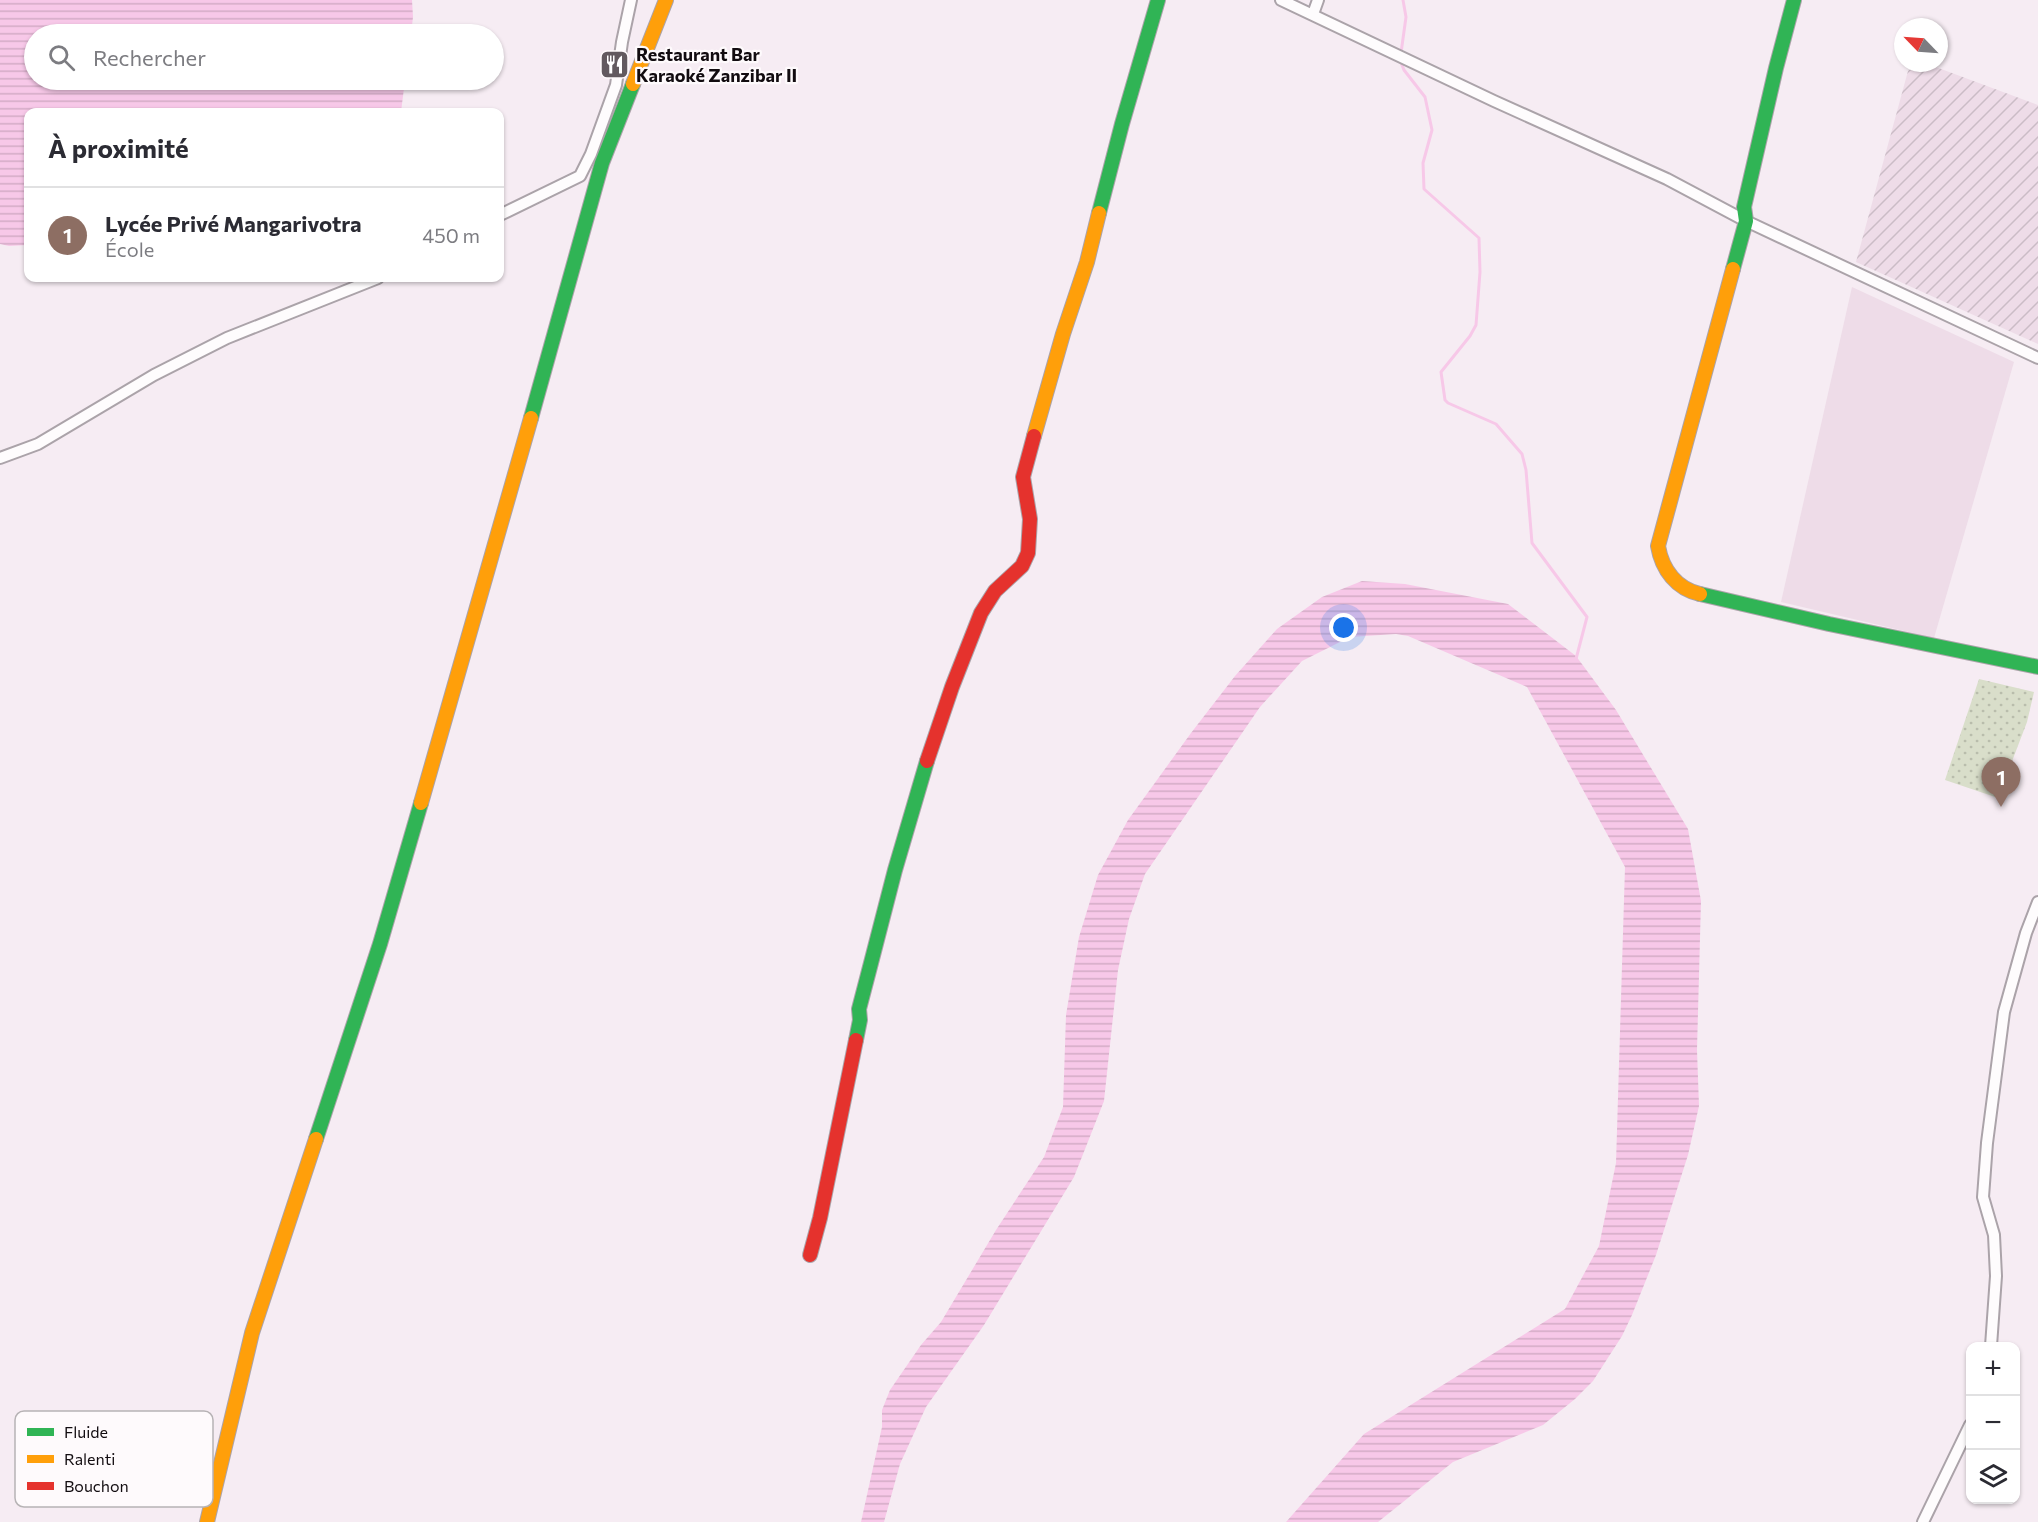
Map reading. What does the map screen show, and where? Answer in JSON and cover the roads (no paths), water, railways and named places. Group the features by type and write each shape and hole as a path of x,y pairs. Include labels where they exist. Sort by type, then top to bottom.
{"street":[{"path":"591,154 616,85 631,0"},
{"path":"213,1497 252,1333 381,944 602,163 666,0"},
{"path":"810,1255 820,1218 860,1020 859,1009 903,837 942,717 978,619 996,588 1021,568 1028,553 1030,524 1023,477 1063,334 1087,262 1122,124 1158,0"},
{"path":"1281,0 1494,101 1667,179 1746,221 2038,358"},
{"path":"1313,14 1318,0"},
{"path":"1794,0 1744,207 1746,221 1658,546 1661,564 1687,591 1839,626 2038,667"},
{"path":"619,66 637,76"},
{"path":"504,213 580,176 591,154 627,101"},
{"path":"580,176 586,178 592,198"},
{"path":"0,458 38,444 154,375 225,339 368,282"},
{"path":"1991,1342 1996,1276 1994,1235 1983,1197 1986,1143 2004,1012 2026,933 2038,902"},
{"path":"1923,1522 1966,1435"},
{"path":"207,1522 211,1507"}],"waterway":[{"path":"1401,53 1406,17 1403,0"},
{"path":"1400,60 1404,70 1425,97 1432,130 1423,163 1424,189 1479,238 1480,272 1476,325 1441,372 1445,400 1496,424 1522,454 1526,470 1532,543 1587,617 1576,659"}],"place":[{"name":"Restaurant Bar Karaoké Zanzibar II","path":"615,64"},
{"name":"Lycée Privé Mangarivotra","path":"2001,807"}]}
